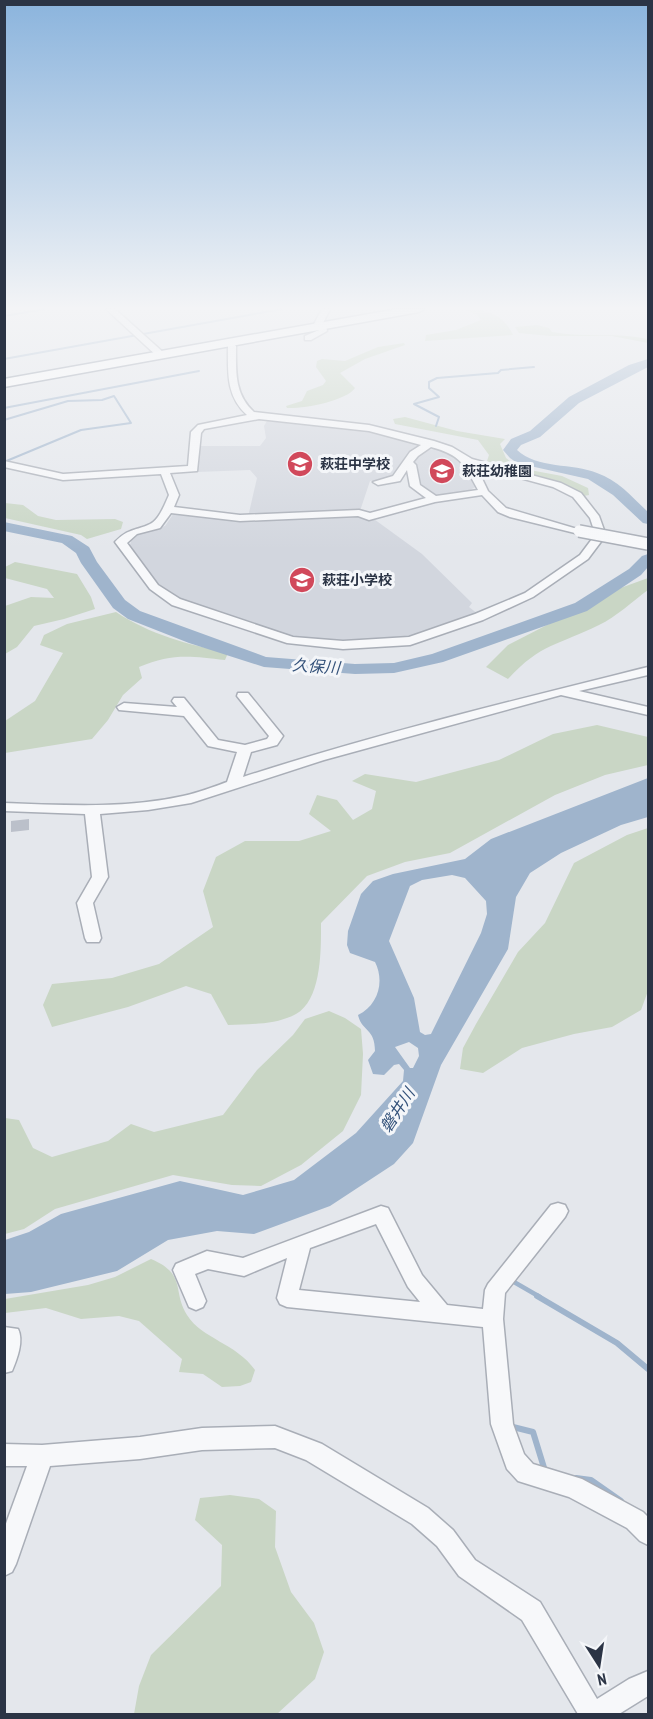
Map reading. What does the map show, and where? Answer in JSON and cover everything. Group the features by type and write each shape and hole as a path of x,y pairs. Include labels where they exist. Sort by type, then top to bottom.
{"street":[{"path":"235,389 246,411 259,416 369,428 431,443 460,454 468,461 484,492 496,506 514,515 579,531 648,544"},
{"path":"4,465 63,477 193,469 196,432 201,427 259,416"},
{"path":"378,482 396,479 414,454 431,443"},
{"path":"164,470 174,495 168,509 156,526 133,532 121,542 154,587 176,602 269,630 291,640 343,645 410,641 479,617 530,595 584,557 597,538 599,530 595,518 585,502 577,495 557,485 468,461"},
{"path":"408,464 411,465 415,486 434,499"},
{"path":"168,509 240,518 359,513 369,517 434,499 484,492"},
{"path":"4,807 92,810 186,801 319,757 561,691 648,671"},
{"path":"561,691 648,711"},
{"path":"124,707 184,706 213,743 245,749 272,742 276,736 243,696"},
{"path":"233,786 245,749"},
{"path":"92,810 100,878 85,903 93,938"},
{"path":"558,1211 498,1283 495,1290 493,1319 502,1424 515,1461 526,1473 574,1487 635,1520 648,1533"},
{"path":"196,1301 183,1270 207,1260 244,1268 301,1243 381,1214 415,1281 442,1314"},
{"path":"301,1243 287,1298 493,1319"},
{"path":"4,1336 12,1336 4,1364"},
{"path":"4,1455 42,1456 140,1448 202,1439 275,1437 314,1452 420,1516 445,1538 468,1568 531,1611 594,1714 648,1684"},
{"path":"4,1564 42,1456"}],"shaded area":[{"name":"萩荘中学校","path":"267,421 370,432 422,444 394,478 370,481 360,511 248,517 257,478 250,470 197,472 196,446 260,446 266,438 264,426"},
{"name":"萩荘幼稚園","path":"439,448 461,459 477,486 470,490 432,496 418,486 414,463 419,455"},
{"name":"萩荘小学校","path":"174,513 242,520 367,514 422,554 472,603 469,607 478,614 411,638 348,643 291,637 177,597 158,584 130,545 132,538 137,534 165,526"}],"green space":[{"path":"354,389 343,397 313,406 287,408 286,406 302,401 307,391"},
{"path":"405,417 457,431 505,439 500,444 506,458 519,468 562,476 588,488 589,495 584,496 569,487 496,466 487,461 489,455 478,440 395,424 393,419"},
{"path":"5,503 23,505 38,516 56,520 115,519 123,522 121,529 87,539 81,535 5,518"},
{"path":"15,562 77,574 91,597 95,609 34,626 17,647 5,654 5,606 31,597 54,598 47,589 5,578 5,567"},
{"path":"648,578 648,590 618,613 599,625 541,651 508,679 486,667 508,645 615,590"},
{"path":"116,612 142,627 170,638 228,653 225,660 181,657 161,659 139,667 142,678 123,695 108,720 92,739 5,753 5,721 35,701 63,653 40,645 44,635 67,624"},
{"path":"597,725 648,737 648,765 605,775 555,795 450,853 405,862 367,876 321,923 320,959 315,985 305,1007 296,1014 271,1022 228,1025 211,994 186,986 128,1007 52,1027 43,1005 52,984 112,978 159,964 213,927 203,891 216,857 245,841 299,841 331,831 309,814 317,795 337,800 353,820 372,809 376,791 352,781 365,774 416,782 499,760 553,734"},
{"path":"648,828 648,991 641,1010 612,1027 574,1034 522,1048 483,1073 460,1069 463,1048 476,1024 518,952 545,923 574,863 627,835"},
{"path":"329,1011 361,1029 363,1054 361,1095 343,1131 301,1165 261,1186 232,1185 173,1175 55,1209 24,1229 5,1234 5,1118 19,1120 33,1148 52,1157 108,1141 131,1124 154,1132 223,1115 257,1070 293,1035 305,1019"},
{"path":"151,1259 170,1271 174,1277 183,1306 193,1323 238,1353 255,1370 251,1382 240,1386 222,1387 203,1374 179,1372 182,1359 139,1321 119,1316 81,1319 46,1308 5,1313 5,1299 88,1285 115,1277"},
{"path":"230,1495 259,1499 276,1511 275,1547 291,1592 314,1623 324,1652 315,1679 277,1714 134,1714 139,1686 151,1655 221,1586 222,1545 195,1520 200,1498"}],"water":[{"name":"磐井川","path":"648,778 648,817 621,825 561,853 530,873 516,897 508,949 441,1065 413,1143 394,1164 330,1206 254,1234 217,1231 168,1240 117,1271 31,1292 5,1294 5,1240 29,1232 61,1214 180,1181 243,1195 294,1180 356,1133 403,1081 404,1070 399,1064 394,1065 384,1075 373,1074 368,1060 375,1051 373,1038 362,1025 358,1015 365,1011 375,999 379,985 378,970 375,962 350,953 347,945 348,931 361,894 373,881 393,874 465,859 491,839","holes":["452,875 465,878 486,901 487,914 481,933 431,1034 425,1035 420,1032 414,998 389,941 410,886 422,880","409,1042 418,1048 419,1056 413,1068 410,1068 395,1047"]}],"building":[{"path":"29,819 29,830 11,832 11,821"}],"waterway":[{"path":"4,408 103,389"},
{"path":"430,389 439,397 414,404 439,417 436,426"},
{"name":"久保川","path":"594,389 574,400 535,434 516,442 510,450 522,460 584,473 602,480 619,492 648,520"},
{"path":"4,420 68,401 102,400 114,396 131,423 81,430 4,462"},
{"name":"久保川","path":"4,526 67,539 83,550 89,563 119,604 134,615 195,639 264,662 355,669 394,668 437,658 581,607 635,572 648,559"},
{"path":"514,1282 540,1297"},
{"path":"537,1296 617,1343 648,1369"},
{"path":"513,1427 533,1432 545,1471"},
{"path":"576,1478 591,1480 621,1501"}],"place":[{"name":"萩荘中学校","path":"300,464"},
{"name":"萩荘幼稚園","path":"442,471"},
{"name":"萩荘小学校","path":"302,580"}]}
